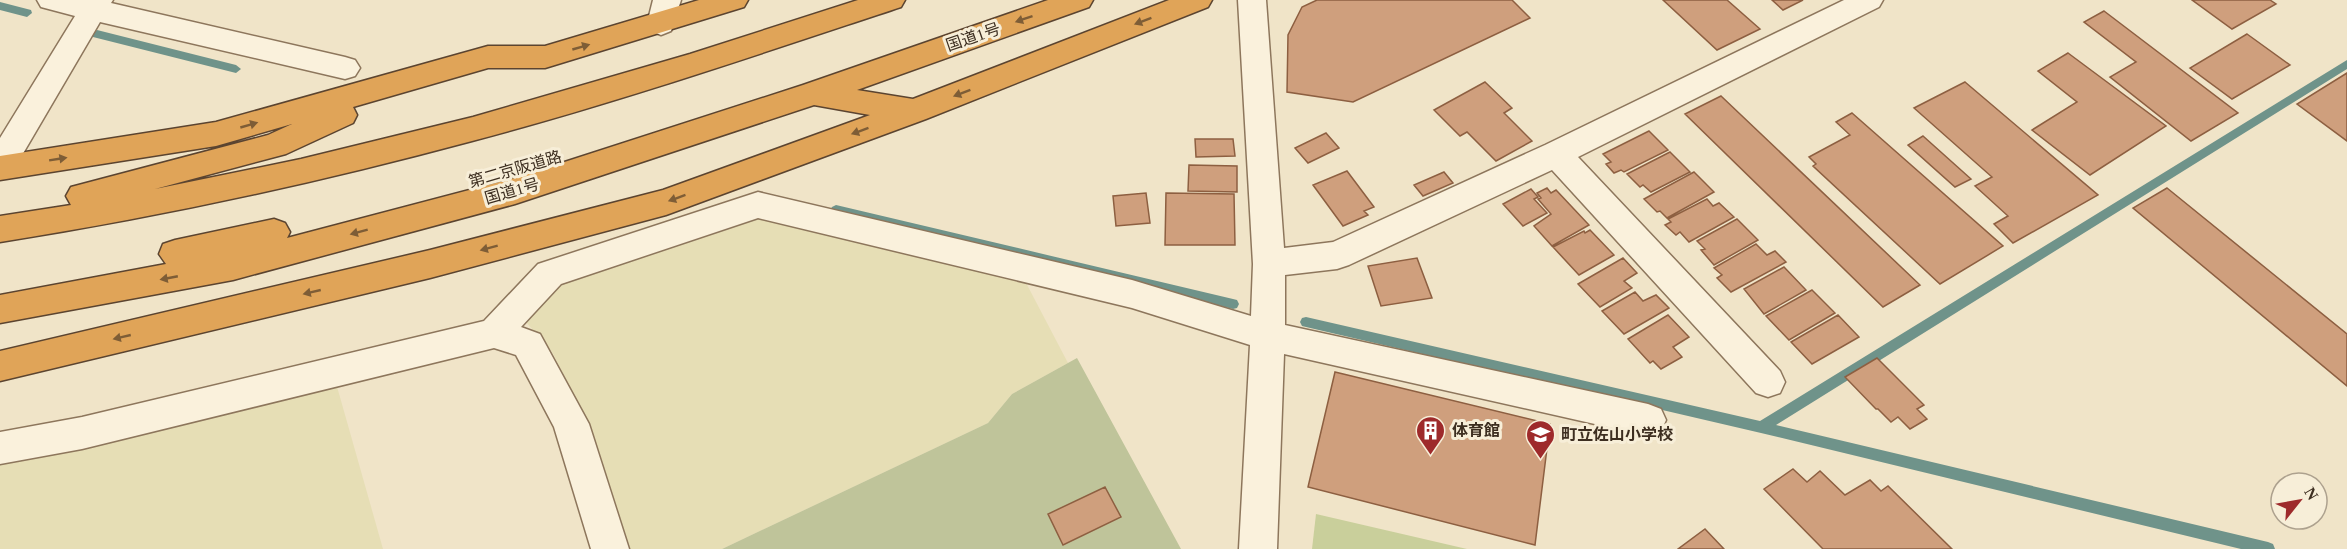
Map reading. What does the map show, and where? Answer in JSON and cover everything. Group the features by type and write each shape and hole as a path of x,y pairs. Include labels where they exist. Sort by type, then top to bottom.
{"highway":[{"path":"72,198 275,145 367,103 545,57 664,12 734,0"},
{"path":"0,207 72,198 505,106 699,49 850,0"},
{"path":"0,229 113,211 301,171 473,129 693,64 891,0"},
{"name":"第二京阪道路","path":"0,289 235,241 437,192 669,123 854,61 1017,0"},
{"name":"国道1号","path":"0,309 233,266 516,191 814,93 1079,0"},
{"path":"0,366 430,264 666,202 915,111 1198,0"},
{"path":"0,167 216,134 488,57 545,57"},
{"path":"814,93 915,111"}],"street":[{"path":"51,0 96,5 345,68"},
{"path":"1252,0 1269,264 1258,549"},
{"path":"1269,264 1337,255 1556,154 1869,0"},
{"path":"0,167 96,5"},
{"path":"1556,154 1768,382"},
{"path":"494,333 550,274 758,205 1132,294 1268,336 1648,420"},
{"path":"0,448 82,433 494,333 528,344 571,424 610,549"}],"shaded area":[{"path":"760,215 1024,279 1068,363 1012,394 988,423 722,549 624,549 585,418 552,352 526,322 550,287"},
{"path":"336,383 383,549 0,549 0,456"}],"green space":[{"path":"1077,358 1181,549 722,549 988,423 1012,394"},
{"path":"1316,514 1467,549 1312,549"}],"building":[{"path":"1317,0 1512,0 1530,18 1353,102 1287,92 1288,35 1302,7"},
{"path":"1663,0 1727,0 1760,29 1717,50"},
{"path":"1772,0 1803,0 1783,10"},
{"path":"2192,0 2270,0 2276,4 2232,29"},
{"path":"2104,11 2238,113 2191,141 2110,77 2136,62 2084,22"},
{"path":"2247,34 2290,65 2232,99 2190,68"},
{"path":"2068,53 2166,126 2090,175 2032,130 2077,102 2038,71"},
{"path":"2347,73 2347,141 2297,104"},
{"path":"1485,82 1512,108 1504,113 1532,141 1496,161 1467,132 1460,136 1434,110"},
{"path":"1965,82 2098,195 2013,243 1994,224 2008,216 1975,186 1992,177 1914,108"},
{"path":"1721,96 1920,285 1883,307 1685,114"},
{"path":"1852,113 2003,246 1940,284 1813,166 1816,164 1809,157 1850,135 1836,122"},
{"path":"1649,131 1668,150 1624,172 1621,170 1614,173 1606,164 1611,162 1603,154"},
{"path":"1326,133 1339,148 1308,163 1295,148"},
{"path":"1923,136 1971,179 1955,187 1908,145"},
{"path":"1195,139 1233,139 1235,156 1196,157"},
{"path":"1670,152 1690,172 1651,192 1643,185 1640,187 1627,174"},
{"path":"1189,165 1237,166 1237,192 1188,191"},
{"path":"1347,171 1374,207 1364,211 1368,215 1343,226 1313,185"},
{"path":"1444,172 1453,183 1423,196 1414,185"},
{"path":"1694,172 1714,192 1667,218 1644,199"},
{"path":"1547,188 1551,193 1556,190 1589,225 1552,246 1534,226 1551,214 1538,199 1541,198 1537,193"},
{"path":"2167,188 2347,334 2347,386 2133,208"},
{"path":"1531,189 1538,197 1534,199 1547,213 1523,226 1503,204"},
{"path":"1146,193 1150,223 1116,226 1113,196"},
{"path":"1166,193 1234,194 1235,245 1165,245"},
{"path":"1707,199 1713,206 1719,203 1734,217 1689,242 1680,232 1676,235 1665,225 1671,222 1668,219"},
{"path":"1737,219 1758,240 1714,265 1701,250 1705,249 1697,241"},
{"path":"1590,230 1614,255 1579,275 1553,247"},
{"path":"1756,244 1767,255 1775,251 1786,262 1731,292 1717,278 1722,275 1714,268"},
{"path":"1417,258 1432,298 1381,306 1368,266"},
{"path":"1623,258 1637,273 1624,281 1632,288 1600,307 1578,284"},
{"path":"1784,267 1806,290 1764,314 1744,289"},
{"path":"1812,290 1835,313 1789,340 1766,316"},
{"path":"1635,292 1643,301 1656,295 1669,308 1624,334 1602,311"},
{"path":"1668,315 1689,337 1673,347 1682,357 1661,369 1653,361 1650,363 1628,339"},
{"path":"1838,315 1859,337 1812,364 1791,342"},
{"path":"1877,358 1924,405 1917,409 1927,419 1910,429 1898,417 1891,422 1845,377"},
{"name":"体育館","path":"1335,372 1550,424 1535,545 1308,487"},
{"path":"1793,469 1807,482 1820,471 1845,495 1870,480 1881,491 1888,486 1952,549 1823,549 1764,489"},
{"path":"1105,487 1121,517 1063,545 1048,514"},
{"path":"1705,529 1724,549 1678,549"}],"waterway":[{"path":"0,6 27,13"},
{"path":"97,34 236,69"},
{"path":"1761,427 2347,64"},
{"path":"836,210 1233,304"},
{"path":"1306,322 1761,427"},
{"path":"1761,427 2268,549"}],"place":[{"name":"体育館","path":"1431,456"},
{"name":"町立佐山小学校","path":"1540,460"}]}
